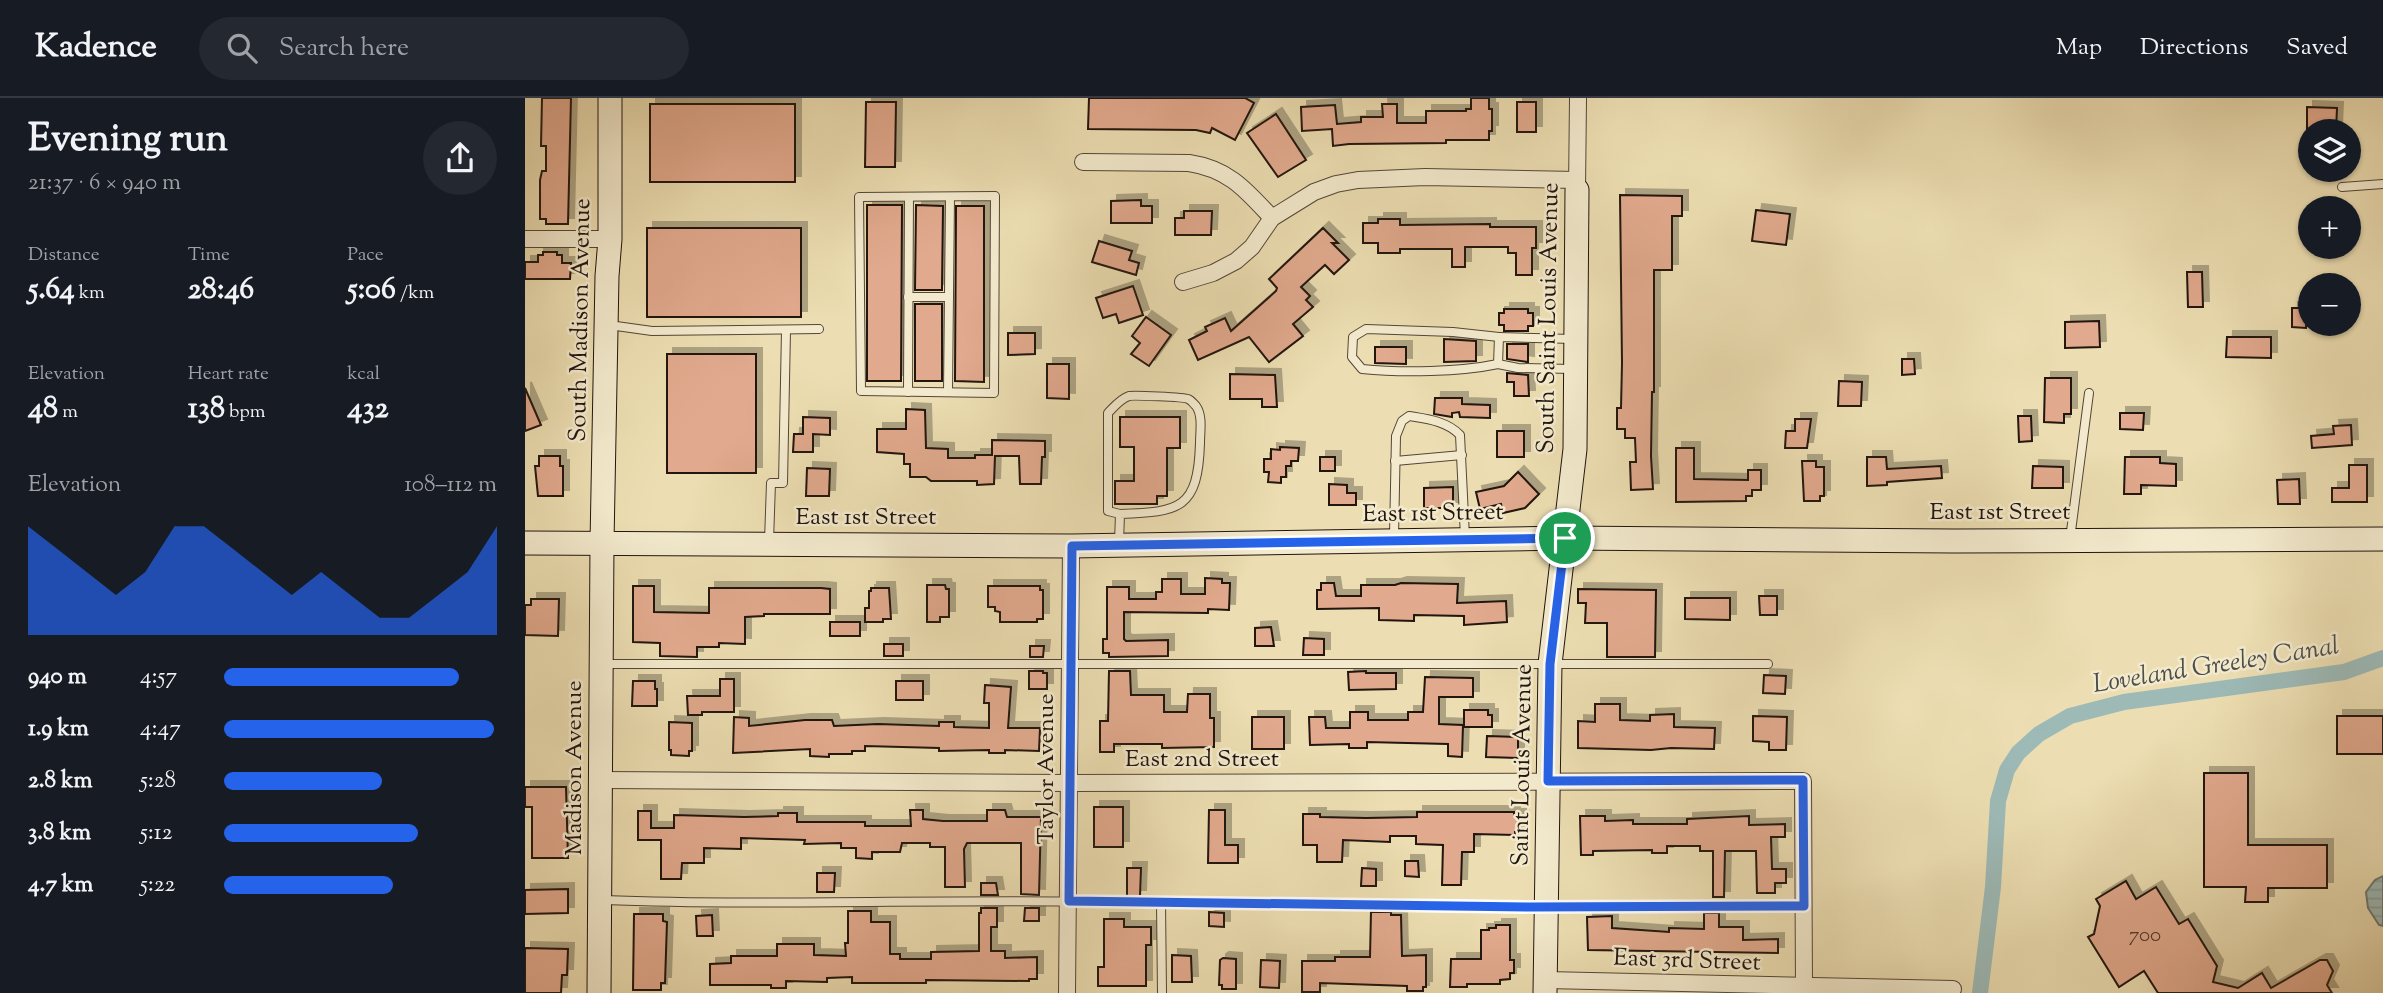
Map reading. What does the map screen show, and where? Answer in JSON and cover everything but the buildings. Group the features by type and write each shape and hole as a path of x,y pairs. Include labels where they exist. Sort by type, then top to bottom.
{"main road":[{"name":"South Madison Avenue","path":"602,543 610,239 610,98"},
{"name":"South Saint Louis Avenue","path":"1565,538 1575,449 1577,185"},
{"name":"East 1st Street","path":"525,543 1072,546 1565,538 2383,539"},
{"name":"Saint Louis Avenue","path":"1546,986 1550,664 1565,538"},
{"name":"Madison Avenue","path":"600,993 602,543"}],"street":[{"name":"South Saint Louis Avenue","path":"1577,185 1578,98"},
{"path":"1083,162 1189,163 1218,169 1246,191 1272,218"},
{"path":"1183,282 1213,273 1235,261 1252,247 1272,218 1314,192 1357,180 1425,177 1577,185"},
{"path":"525,239 610,239"},
{"name":"Taylor Avenue","path":"1067,993 1072,546"},
{"name":"East 2nd Street","path":"601,779 1070,783 1803,780 1804,906"},
{"path":"1804,906 1804,988"},
{"name":"East 3rd Street","path":"1546,986 1953,989"}],"lane":[{"path":"2343,187 2383,184"},
{"path":"995,196 994,393 861,391 859,197 950,197 995,196"},
{"path":"908,392 909,197"},
{"path":"948,392 950,197"},
{"path":"908,297 949,297"},
{"path":"606,325 652,331 820,329"},
{"path":"1575,369 1518,368 1498,364 1478,368 1379,371 1362,369 1352,357 1353,337 1366,329 1576,339"},
{"path":"769,544 771,483 783,483 786,330"},
{"path":"1498,364 1499,337"},
{"path":"2070,539 2089,394"},
{"path":"1129,396 1187,398 1197,407 1201,420 1199,465 1192,489 1184,502 1160,513 1120,513 1108,512 1108,413 1117,403 1129,396"},
{"path":"1394,541 1398,428 1409,416 1434,421 1454,429 1460,435 1465,540"},
{"path":"1395,461 1462,455"},
{"path":"1119,545 1120,513"},
{"path":"601,664 1768,664"},
{"path":"600,900 700,904 1069,901 1547,907 1804,906"},
{"path":"1161,903 1162,993"}],"water":[{"path":"2383,876 2383,926 2379,925 2368,908 2366,892 2375,880"}],"waterway":[{"name":"Loveland Greeley Canal","path":"1980,993 1993,887 1998,801 2007,770 2018,753 2039,734 2070,716 2124,702 2344,672 2383,658"}],"route":[{"path":"1565,538 1550,664 1548,781 1803,780 1804,906 1531,907 1069,901 1072,546 1565,538"}]}
